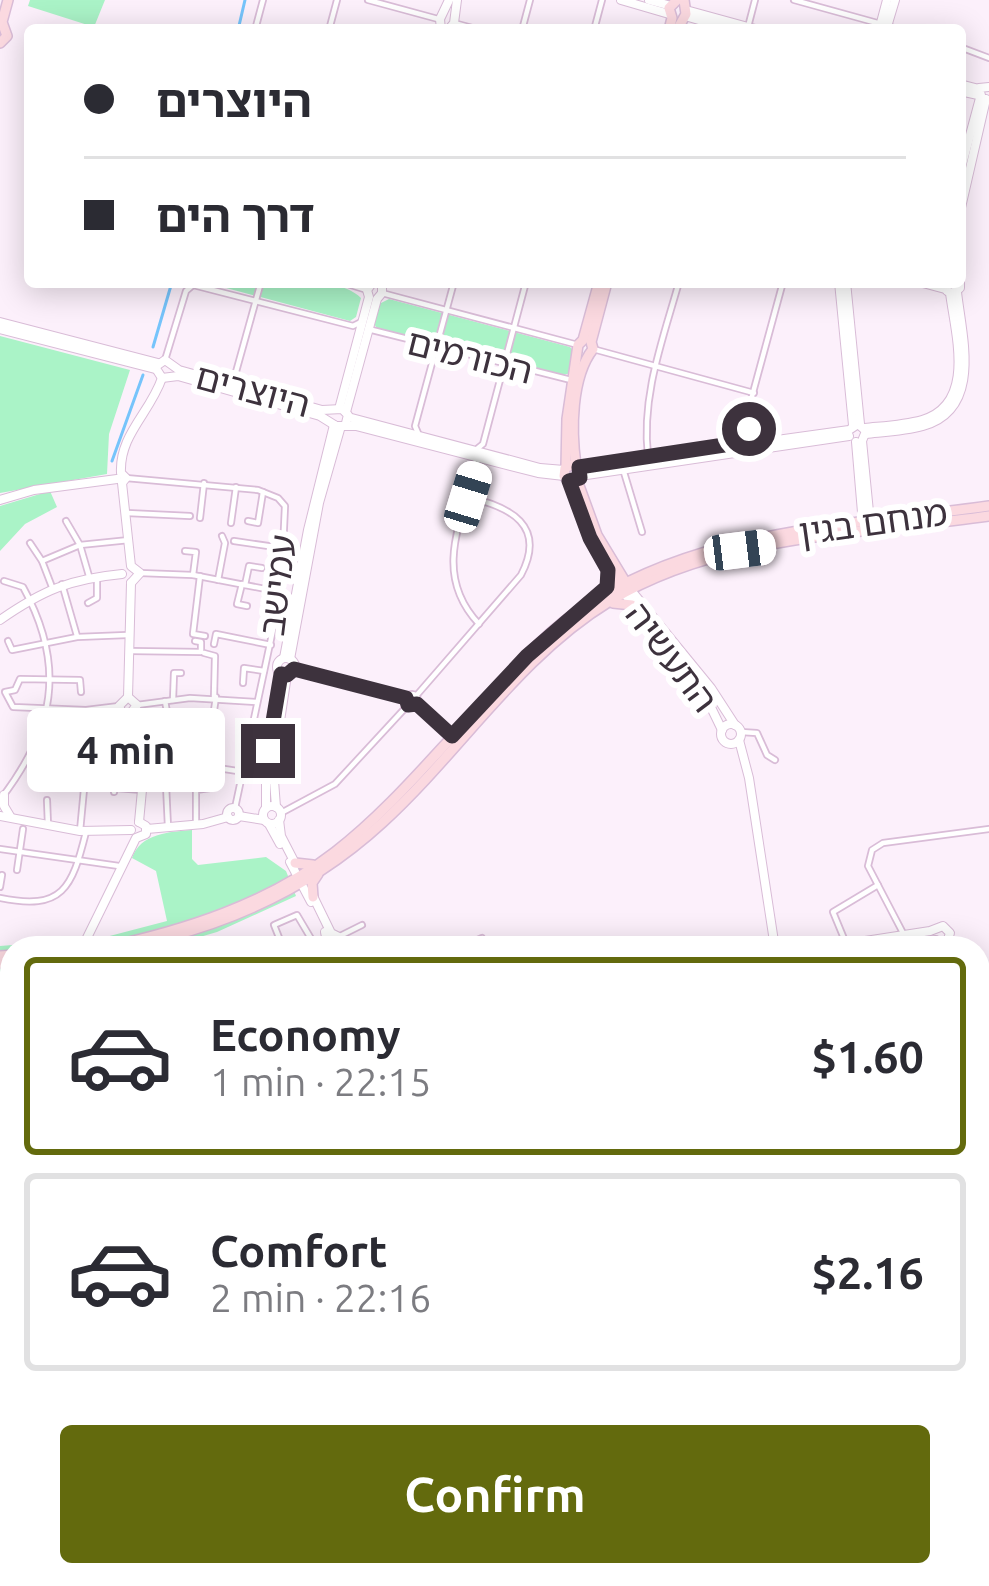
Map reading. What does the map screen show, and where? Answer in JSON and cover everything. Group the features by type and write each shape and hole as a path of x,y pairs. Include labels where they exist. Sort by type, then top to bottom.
{"main road":[{"path":"0,43 8,32 1,21 8,0"},
{"path":"601,288 573,380 567,419 572,472 590,538 625,587"},
{"path":"572,472 585,347"},
{"name":"מנחם בגין","path":"651,574 740,550 894,519 989,506"},
{"path":"844,526 865,509 894,519"},
{"name":"מנחם בגין","path":"319,867 378,814 527,656 625,587 716,547 844,526 989,516"},
{"path":"612,569 651,574"},
{"path":"594,606 612,569"},
{"path":"594,606 635,604 651,574"},
{"name":"מנחם בגין","path":"171,936 214,924 288,890 385,821 553,642 594,606"},
{"path":"288,890 310,896 319,867 295,863"},
{"name":"מנחם בגין","path":"146,936 215,917 301,879"}],"street":[{"path":"368,0 446,24 453,0"},
{"path":"621,0 733,24"},
{"path":"650,0 714,24"},
{"path":"794,0 870,24"},
{"path":"966,152 984,91"},
{"path":"966,182 984,91"},
{"path":"81,692 80,680 18,679 14,691 5,692 14,706 48,710 119,706 128,698 135,570 122,478 125,442 150,408 189,288"},
{"path":"214,288 353,326"},
{"path":"233,383 259,288"},
{"path":"405,432 415,426 452,288"},
{"path":"479,624 459,598 452,573 454,548 524,288"},
{"path":"648,456 646,415 677,288"},
{"path":"750,440 748,415 781,288"},
{"path":"843,288 867,526"},
{"path":"331,936 271,815 266,766 308,530 375,289 754,393"},
{"name":"היוצרים","path":"0,326 480,457 572,472 928,424 945,414 959,397 965,376 949,289"},
{"path":"340,418 365,325"},
{"name":"הכורמים","path":"358,338 353,326 365,325 504,366 573,380"},
{"name":"היוצרים","path":"164,369 233,383 480,457"},
{"path":"415,426 421,436"},
{"name":"היוצרים","path":"572,472 750,440 858,433"},
{"path":"622,468 642,532"},
{"path":"0,500 34,490 122,478 204,483 263,492 258,523 248,521"},
{"path":"200,518 204,483"},
{"path":"231,523 236,487"},
{"name":"עמישב","path":"238,812 281,592 282,502 263,492"},
{"path":"0,813 24,826 83,832 196,825 228,817 235,820 238,812 271,815 335,784 521,575 530,546 524,527 510,511 468,497"},
{"path":"128,513 190,516"},
{"path":"66,520 93,577 98,598 88,602"},
{"path":"218,580 222,536"},
{"path":"42,561 80,545 132,540"},
{"path":"235,541 284,548"},
{"path":"30,543 57,586 77,637"},
{"path":"185,551 196,552 193,634 205,636"},
{"path":"247,606 238,604 249,566 262,568"},
{"path":"0,620 57,586 135,570 281,592"},
{"path":"122,574 131,583"},
{"path":"4,581 23,587 46,642 48,710 30,760 3,795 4,806 24,826"},
{"name":"התעשיה","path":"625,587 706,695 722,739 736,735"},
{"name":"התעשיה","path":"635,604 700,674 736,735 749,778 773,936"},
{"path":"214,644 216,634 271,645"},
{"path":"8,641 13,650 77,637 131,635"},
{"path":"131,651 201,652 201,642 195,641"},
{"path":"194,751 208,750 215,697 215,656 204,652"},
{"path":"287,667 410,702 452,736"},
{"path":"243,683 244,668 265,671"},
{"path":"170,728 174,673 181,673"},
{"path":"129,715 137,705 169,701 215,697 258,703"},
{"path":"128,698 137,705"},
{"path":"90,936 138,830 142,790 129,715 119,706"},
{"path":"90,710 96,781"},
{"path":"722,730 736,735 757,733 767,755 775,760"},
{"path":"40,735 71,742 71,757"},
{"path":"108,741 114,790"},
{"path":"135,753 186,750 192,771 244,772"},
{"path":"0,898 31,904 57,896 65,890 79,860 85,786 79,772 47,770 30,760"},
{"path":"168,827 166,785 173,785"},
{"path":"85,786 142,790"},
{"path":"196,825 196,790 210,788"},
{"path":"47,800 48,826"},
{"path":"0,813 12,817"},
{"path":"271,815 301,879"},
{"path":"17,870 24,826"},
{"path":"903,933 867,862 869,854 878,845 989,829"},
{"path":"0,849 122,866"},
{"path":"0,887 2,875"},
{"path":"842,936 833,912 879,884"},
{"path":"278,936 274,925 298,915 310,936"},
{"path":"343,936 362,925"},
{"path":"889,936 917,936"}],"green space":[{"path":"30,0 105,0 95,24 28,6"},
{"path":"226,288 342,288 361,298 356,317 350,321"},
{"path":"389,299 570,347 575,352 571,373 563,375 378,329 373,323 379,304"},
{"path":"0,336 130,370 109,434 107,474 0,493"},
{"path":"50,491 57,507 25,524 0,551 0,506"},
{"path":"192,830 192,859 198,865 266,857 286,871 296,896 203,936 110,936 167,921 156,871 132,858 142,843 165,833"}],"waterway":[{"path":"239,24 245,0"},
{"path":"153,347 170,288"},
{"path":"112,461 143,375"}],"route":[{"path":"268,751 281,674 294,669 406,698 408,705 417,704 452,736 527,656 607,587 608,570 582,520 569,481 580,478 579,467 744,442 749,429"}]}
